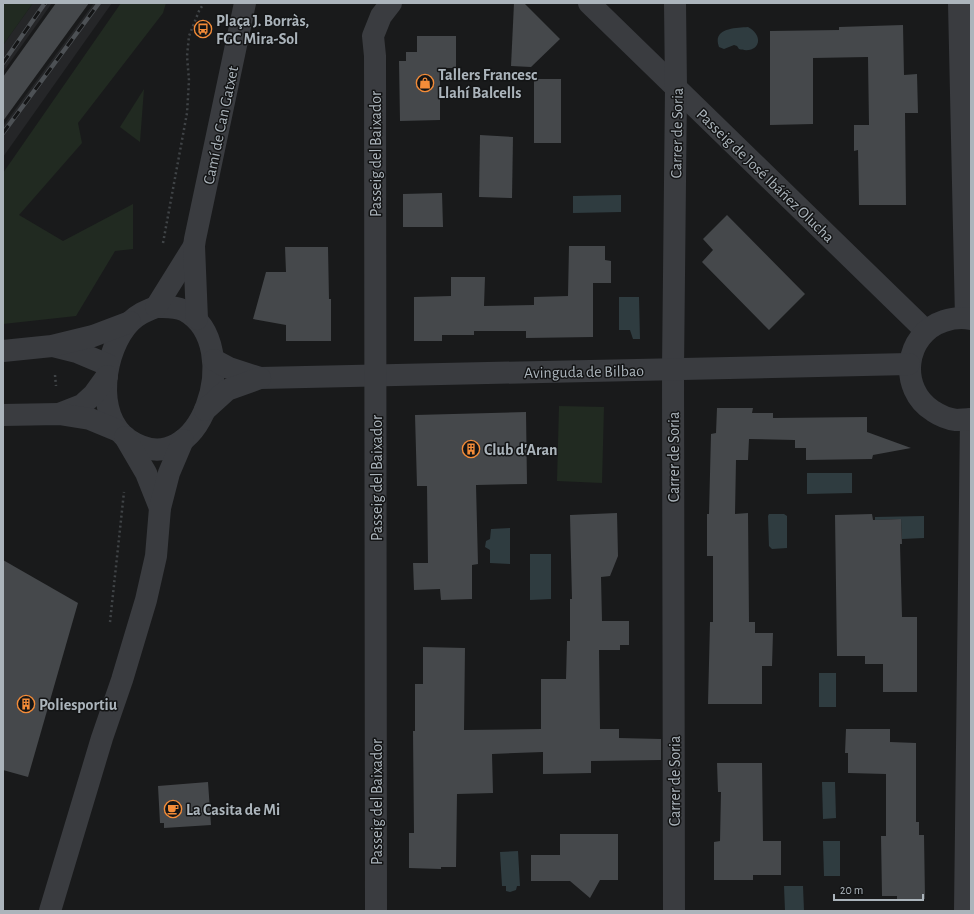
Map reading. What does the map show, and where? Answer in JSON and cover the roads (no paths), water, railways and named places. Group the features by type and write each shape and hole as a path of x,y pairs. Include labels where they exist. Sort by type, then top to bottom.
{"street":[{"name":"Camí de Can Gatxet","path":"197,319 194,246 245,3"},
{"name":"Passeig del Baixador","path":"376,911 376,375 373,36 381,16 391,3"},
{"name":"Passeig de José Ibáñez Olucha","path":"589,3 926,331"},
{"name":"Carrer de Soria","path":"674,911 673,369 676,88 675,3"},
{"path":"959,3 968,319 952,318 938,323 926,331 918,340 912,351 909,364 910,379 916,394 926,407 939,415 954,420 971,419 965,911"},
{"name":"Camí de Can Gatxet","path":"156,307 194,246"},
{"path":"3,415 59,414 90,419 122,434 137,445 151,449 165,448 178,444 190,435 205,410 213,384 214,360 206,331 197,319 184,311 171,307 156,307 142,312 130,322 120,335 114,347 107,370 94,394 82,404 59,414"},
{"path":"3,351 52,346 93,336 130,322"},
{"path":"52,346 78,352 107,370"},
{"name":"Avinguda de Bilbao","path":"214,360 229,368 260,378"},
{"name":"Avinguda de Bilbao","path":"205,410 227,390 260,378 909,364"},
{"path":"107,370 106,392 109,410 146,473 160,508"},
{"path":"50,911 102,738 122,680 146,600 156,556 160,508 169,473 183,440"}],"railway":[{"path":"3,63 45,3"},
{"path":"3,133 99,3"}],"place":[{"name":"Plaça J. Borràs, FGC Mira-Sol","path":"203,29"},
{"name":"Tallers Francesc Llahí Balcells","path":"425,83"},
{"name":"Club d'Aran","path":"471,449"},
{"name":"Poliesportiu","path":"26,704"},
{"name":"La Casita de Mi","path":"173,809"}]}
